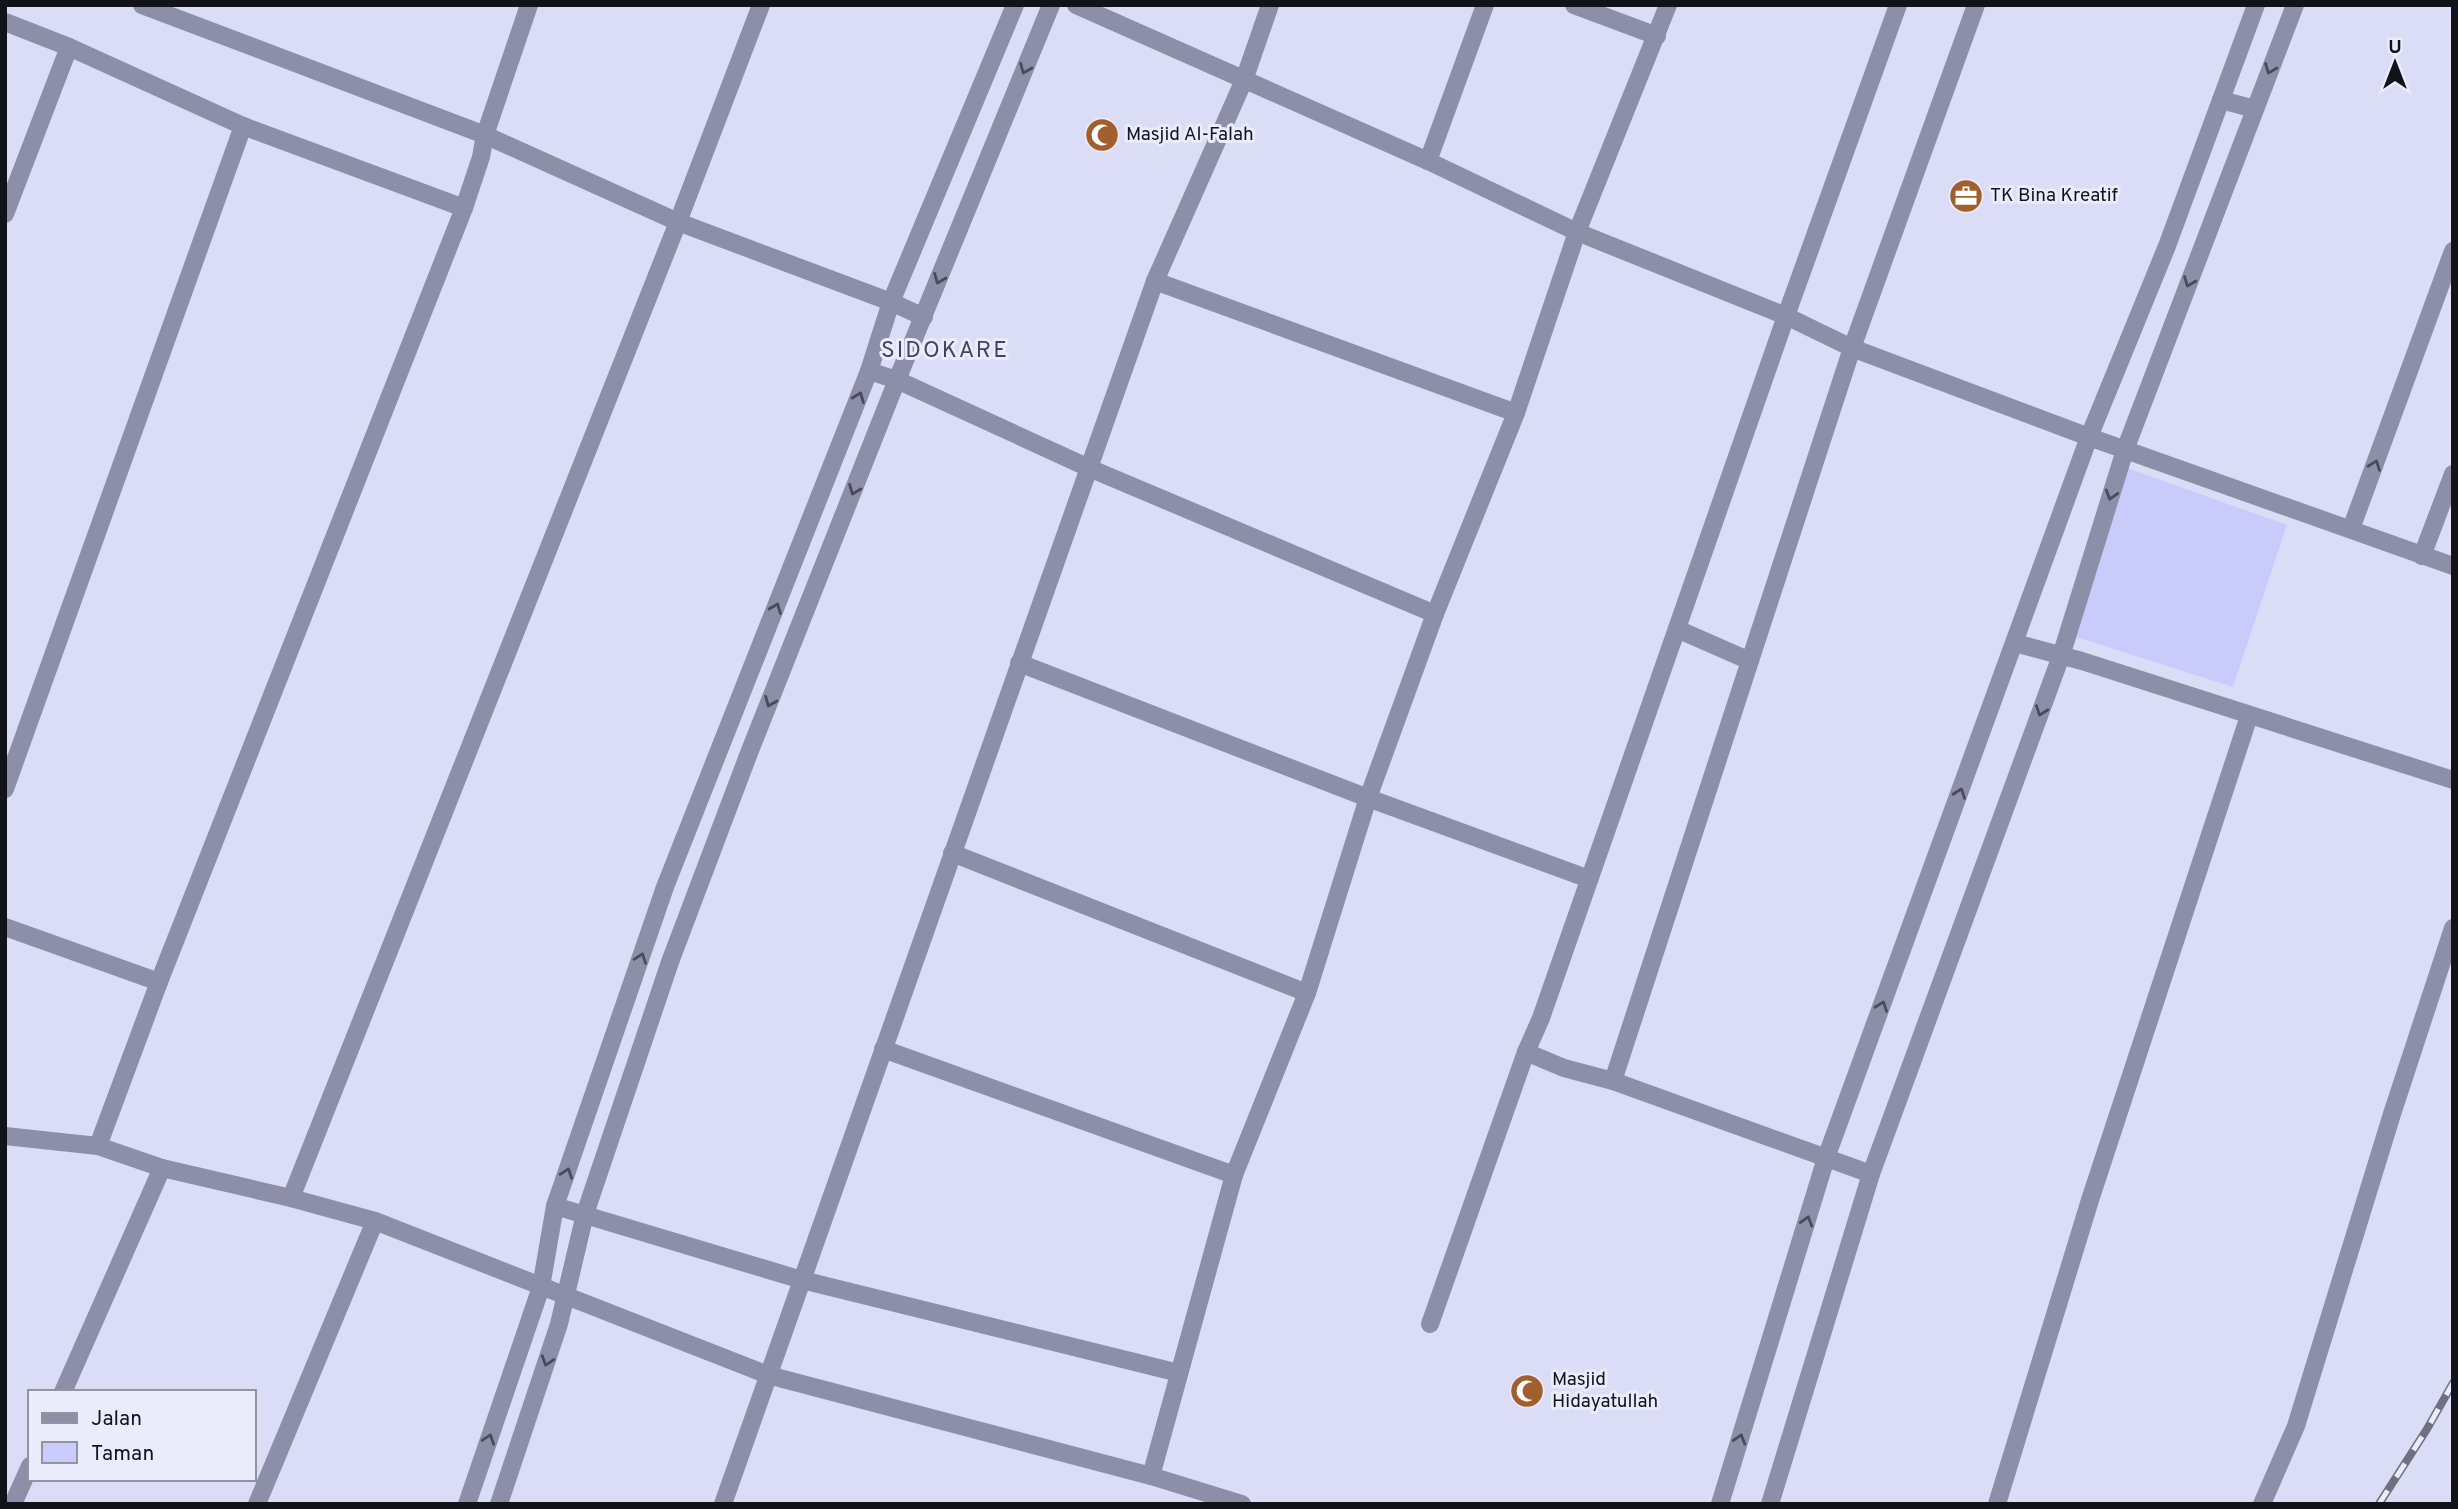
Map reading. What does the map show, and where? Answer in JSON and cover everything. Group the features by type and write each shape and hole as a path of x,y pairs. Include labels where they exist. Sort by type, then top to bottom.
{"street":[{"path":"142,5 485,135 678,222 891,302 924,317"},
{"path":"98,1146 159,982 464,208 485,135 529,5"},
{"path":"291,1198 678,222 761,5"},
{"path":"467,1504 541,1287 555,1206 665,887 869,371 891,302 1015,5"},
{"path":"499,1504 559,1324 585,1214 670,962 897,380 1051,5"},
{"path":"1076,5 1427,161 1577,232 1786,316 1852,348 2089,437 2453,566"},
{"path":"723,1504 1155,281 1244,80 1270,5"},
{"path":"1427,161 1485,5"},
{"path":"1574,5 1657,36"},
{"path":"1151,1476 1234,1175 1307,993 1368,798 1435,614 1516,413 1577,232 1668,5"},
{"path":"1430,1324 1526,1052 1541,1018 1786,316 1898,5"},
{"path":"1613,1082 1852,348 1976,5"},
{"path":"1720,1504 1826,1158 2089,437 2167,246 2256,5"},
{"path":"1770,1504 1871,1174 2061,656 2125,450 2295,5"},
{"path":"5,22 69,47 243,126 464,208"},
{"path":"5,214 69,47"},
{"path":"2221,100 2255,109"},
{"path":"5,789 243,126"},
{"path":"2351,529 2453,251"},
{"path":"1155,281 1516,413"},
{"path":"869,371 897,380 1089,468 1435,614"},
{"path":"2422,556 2453,474"},
{"path":"1677,629 1750,661"},
{"path":"2015,643 2453,780"},
{"path":"1019,663 1368,798 1589,879"},
{"path":"1997,1504 2090,1200 2249,716"},
{"path":"709,779 737,788"},
{"path":"952,853 1307,993"},
{"path":"5,927 159,982"},
{"path":"2262,1504 2296,1426 2392,1114 2453,928"},
{"path":"883,1049 1234,1175"},
{"path":"1526,1052 1564,1068 1613,1082 1871,1174"},
{"path":"5,1136 98,1146 162,1168 375,1221 768,1376 1151,1476 1242,1504"},
{"path":"64,1390 162,1168"},
{"path":"555,1206 802,1280 1179,1373"},
{"path":"257,1504 375,1221"},
{"path":"13,1504 28,1470"}],"green space":[{"path":"2127,468 2287,525 2233,687 2073,636"}],"railway":[{"path":"2379,1504 2453,1383"}],"place":[{"name":"Masjid Al-Falah","path":"1102,135"},
{"name":"TK Bina Kreatif","path":"1966,196"},
{"name":"Masjid Hidayatullah","path":"1527,1391"}],"district":[{"name":"SIDOKARE","path":"945,351"}]}
